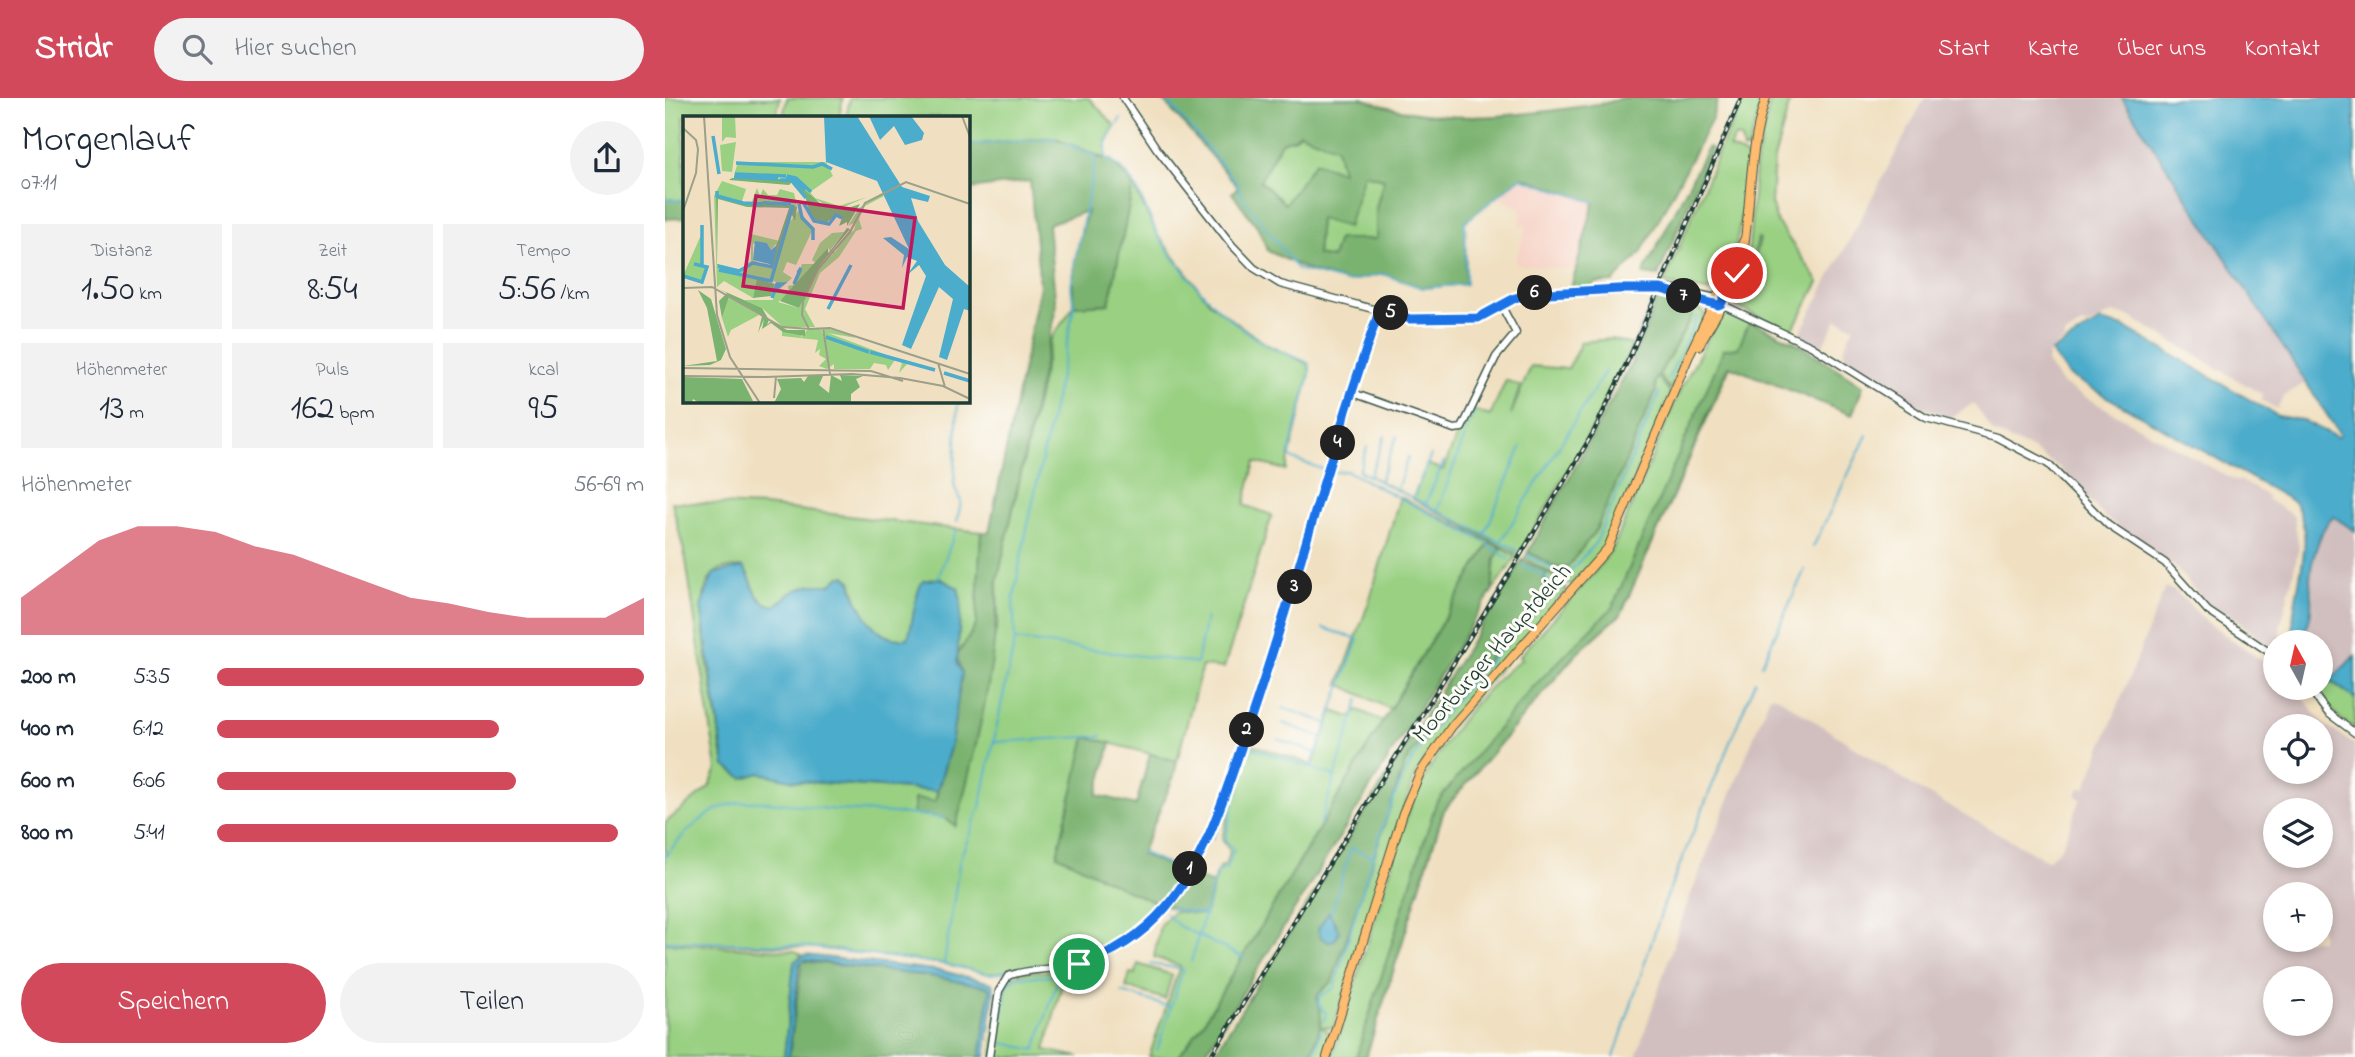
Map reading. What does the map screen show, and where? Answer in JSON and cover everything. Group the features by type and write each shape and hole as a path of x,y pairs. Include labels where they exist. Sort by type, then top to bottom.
{"main road":[{"name":"Moorburger Hauptdeich","path":"1327,1057 1403,813 1420,774 1447,731 1608,548 1686,366 1717,302 1740,264 1752,154 1766,98"}],"street":[{"path":"1123,98 1157,149 1254,268 1290,287 1410,319 1484,316 1531,294 1658,289 1717,302 1811,346 1926,418 1996,437 2048,464 2108,526 2165,563 2208,611 2263,648"},
{"path":"1353,393 1459,430 1465,426 1496,357 1516,333 1502,306"},
{"path":"989,1057 999,991 1008,976 1068,967 1108,954 1138,935 1166,908 1185,880 1220,803 1288,612 1380,309"},
{"path":"2318,700 2328,713 2355,733"}],"shaded area":[{"path":"1925,98 2122,98 2308,381 2284,396 2277,409 2261,400 2263,395 2129,316 2112,313 2087,326 2083,324 2065,335 2065,339 2050,351 2047,362 2062,384 2237,482 2239,480 2268,496 2267,499 2294,516 2299,548 2280,630 2263,630 2263,641 2229,614 2220,613 2208,605 2173,565 2106,518 2060,468 2032,449 1993,432 1974,403 1950,418 1913,403 1846,360 1843,349 1854,327 1837,319 1821,348 1799,335"},
{"path":"1520,178 1594,202 1576,270 1514,264 1527,226 1520,226 1521,209 1498,196"},
{"path":"1652,297 1658,298 1631,365 1622,368"},
{"path":"2334,516 2355,531 2355,656 2333,677 2333,630 2304,630 2313,594 2310,580 2320,536 2328,520"},
{"path":"2165,588 2175,591 2207,622 2263,662 2263,700 2305,700 2316,714 2263,714 2263,784 2333,784 2333,730 2355,745 2355,1057 1636,1057 1687,904 1770,696 1776,696 1920,790 2047,860 2061,848 2081,799 2076,796 2079,787 2085,789"}],"green space":[{"path":"665,98 780,98 776,116 683,116 683,201 665,199"},
{"path":"787,98 843,98 839,116 783,116"},
{"path":"850,98 1089,98 1115,126 1106,142 1106,159 1056,138 969,145 969,116 846,116"},
{"path":"1161,98 1362,98 1391,108 1452,117 1514,115 1606,103 1621,98 1718,99 1712,119 1641,253 1613,282 1595,283 1591,287 1571,288 1594,202 1525,178 1520,178 1465,222 1466,284 1423,288 1383,274 1347,282 1310,271 1268,251 1257,226 1232,193 1238,187","holes":["1299,133 1336,147 1342,172 1315,162 1285,204 1260,181 1281,142 1294,138","1364,174 1384,179 1376,208 1376,239 1338,239 1332,258 1317,255 1320,219 1348,227"]},
{"path":"1745,98 1763,98 1748,149 1743,150 1741,139 1735,137 1729,148 1745,155 1748,161 1739,230 1729,266 1713,292 1664,284 1719,151"},
{"path":"1771,98 1791,98 1774,159 1771,203 1777,222 1819,282 1791,332 1735,306 1751,274 1760,239 1758,238 1753,257 1733,303 1731,299 1749,248 1755,167"},
{"path":"1299,133 1337,147 1343,173 1285,204 1260,181 1281,142 1294,138"},
{"path":"1056,138 1096,157 1111,160 1133,185 1109,304 1074,306 1074,270 1087,211 1048,224 1056,308 997,582 990,675 956,826 944,818 913,814 914,799 935,801 951,744 962,673 957,656 976,625 981,532 989,532 1040,286 1030,181 969,189 969,145"},
{"path":"1708,147 1712,149 1658,276 1643,274"},
{"path":"1364,174 1384,179 1376,208 1377,240 1338,239 1332,258 1317,255 1320,219"},
{"path":"1133,185 1157,234 1210,303 1265,344 1309,364 1310,373 1286,470 1255,462 1244,505 1272,515 1224,668 1202,666 1177,761 1087,737 1057,855 1161,904 1117,941 1090,955 989,974 944,964 821,948 665,941 665,823 709,787 717,769 686,560 672,502 765,506 981,532 976,625 959,654 957,632 961,603 958,588 939,578 923,581 908,638 896,639 877,630 863,612 851,580 840,576 830,585 814,585 791,593 775,606 761,600 743,567 726,568 716,572 707,584 703,603 706,653 720,745 729,769 743,778 760,773 795,781 937,791 940,811 955,826 998,621 997,582 1051,339 1074,306 1109,304"},
{"path":"665,199 683,201 683,218 665,219"},
{"path":"1658,298 1694,304 1693,314 1655,382 1656,391 1596,530 1567,568 1554,566 1528,552 1631,365"},
{"path":"1694,304 1705,314 1670,389 1659,375 1693,314"},
{"path":"1727,312 1750,321 1621,614 1576,654 1487,751 1444,810 1366,1057 1332,1057 1407,817 1427,774 1454,730 1470,710 1522,659 1519,657 1595,572 1614,546 1680,391 1720,315"},
{"path":"1750,321 1797,343 1863,386 1852,415 1729,366 1621,614 1576,654 1444,810 1366,1057 1356,1057 1436,803 1531,689 1612,608 1724,349 1738,348"},
{"path":"1611,339 1632,345 1602,411 1519,555 1413,499 1427,464 1443,470 1459,430 1473,410 1490,416 1506,380 1520,386 1511,414 1531,366 1568,369 1581,342"},
{"path":"1658,377 1671,393 1606,546 1571,585 1525,558 1528,552 1553,566 1567,568 1596,530 1656,391 1655,382"},
{"path":"1400,497 1490,542 1390,709 1339,684 1369,602"},
{"path":"1490,542 1502,548 1495,558 1492,591 1203,1057 1178,1057 1202,1025"},
{"path":"1502,548 1516,557 1492,591 1495,558"},
{"path":"1522,560 1548,573 1544,577 1545,595 1441,712 1405,763 1332,982 1317,999 1321,1019 1310,1057 1212,1057"},
{"path":"1548,573 1567,589 1428,753 1413,781 1333,1028 1320,1026 1331,1034 1324,1057 1310,1057 1319,1030 1317,996 1332,981 1405,763 1441,712 1545,596 1544,577"},
{"path":"2333,683 2355,699 2355,728 2340,719 2324,700 2333,700"},
{"path":"1358,710 1383,721 1202,1025 1178,1057 1149,1057 1180,966 1154,957 1160,925 1174,911 1205,915 1219,868 1226,864 1230,851 1222,839 1245,742 1313,765 1333,711 1350,717"},
{"path":"1086,737 1111,743 1097,795 1136,805 1150,754 1177,761 1174,776 1141,854 1213,884 1204,914 1147,899 1057,855"},
{"path":"665,943 795,951 802,955 794,962 784,1057 665,1057"},
{"path":"802,961 936,977 988,987 990,992 980,1057 789,1057"},
{"path":"1138,964 1172,975 1165,999 1126,987 1130,973 1135,974"},
{"path":"1060,971 1064,977 1045,1050 1079,1057 992,1057 997,1014 1006,983 1016,974"}],"water":[{"path":"2122,98 2355,98 2355,531 2334,517 2325,527 2312,566 2310,619 2305,630 2293,630 2304,552 2301,518 2294,502 2068,375 2051,352 2100,321 2124,327 2278,416 2302,420 2337,437 2340,435"},
{"path":"743,567 757,596 767,604 775,606 796,590 811,585 830,585 840,576 846,576 875,628 898,639 908,638 923,581 939,578 958,588 961,601 957,663 962,673 951,744 937,791 795,781 760,773 743,778 725,766 701,607 713,574"},
{"path":"2355,656 2355,698 2333,682 2333,677"},
{"path":"1329,912 1339,931 1336,939 1328,942 1320,937 1318,929"},
{"path":"805,955 942,971 992,983 994,993 985,1057 980,1057 990,992 988,987 936,977 805,960 799,964 789,1057 784,1057 794,962"}],"waterway":[{"path":"1165,98 1237,183 1241,195 1297,269 1347,282 1383,274 1423,288 1466,284 1465,222 1520,178 1594,202"},
{"path":"1121,118 1106,142 1106,159 1116,164 1131,180 1160,238 1184,271 1204,295 1252,336 1271,348 1309,364 1310,373 1289,454 1293,459 1325,470"},
{"path":"969,145 1056,138"},
{"path":"665,941 791,945 944,964 960,859 980,807 1015,639 1013,602 1074,306 1071,287 1074,266 1096,157 1066,143"},
{"path":"665,199 683,201"},
{"path":"1668,379 1698,316"},
{"path":"1501,541 1606,370"},
{"path":"1527,555 1566,576 1596,542 1660,392"},
{"path":"957,522 961,502 954,486 958,402"},
{"path":"1438,509 1474,411"},
{"path":"1813,547 1867,435"},
{"path":"1370,475 1385,436"},
{"path":"1380,480 1397,436"},
{"path":"1367,447 1359,471 1517,550"},
{"path":"1485,533 1521,447"},
{"path":"1413,497 1431,455"},
{"path":"1397,489 1408,457"},
{"path":"1426,503 1444,461"},
{"path":"1334,472 1347,471 1478,538 1509,559"},
{"path":"938,578 956,530"},
{"path":"1324,1021 1326,1013 1319,1005 1319,997 1334,988 1380,835 1403,777 1430,732 1446,712 1552,594 1546,578 1523,566"},
{"path":"1762,664 1805,569"},
{"path":"1016,640 1197,663 1206,617"},
{"path":"1311,767 1358,639 1323,628"},
{"path":"1614,1057 1665,901 1755,681"},
{"path":"1320,824 1359,699"},
{"path":"1283,708 1327,723"},
{"path":"1283,723 1321,737"},
{"path":"995,742 1102,736"},
{"path":"1278,739 1316,753"},
{"path":"1246,746 1335,776"},
{"path":"1191,962 1216,873 1227,868 1234,849 1225,841 1235,796 1241,788 1238,782 1212,839"},
{"path":"665,857 700,821 716,810 737,803 765,802 944,818"},
{"path":"1331,913 1351,848 1374,857"},
{"path":"945,964 989,974 999,973 1082,957 1117,941 1160,903 1183,871 1141,852"},
{"path":"1170,908 1203,914"},
{"path":"1166,914 1179,926 1244,958"},
{"path":"1150,964 1183,969 1157,1050"},
{"path":"996,1057 1007,986 1017,977 1059,976 1035,1050 998,1042"},
{"path":"1060,976 1069,976"},
{"path":"1122,992 1170,1007"},
{"path":"1313,1057 1321,1032"}],"railway":[{"path":"1210,1057 1512,569 1593,433 1631,354 1741,98"}],"route":[{"path":"1079,964 1108,954 1123,945 1138,935 1166,908 1185,880 1207,834 1243,743 1288,612 1380,309 1410,319 1478,318 1495,312 1515,298 1531,294 1618,289 1661,289 1718,305 1737,273"}]}
